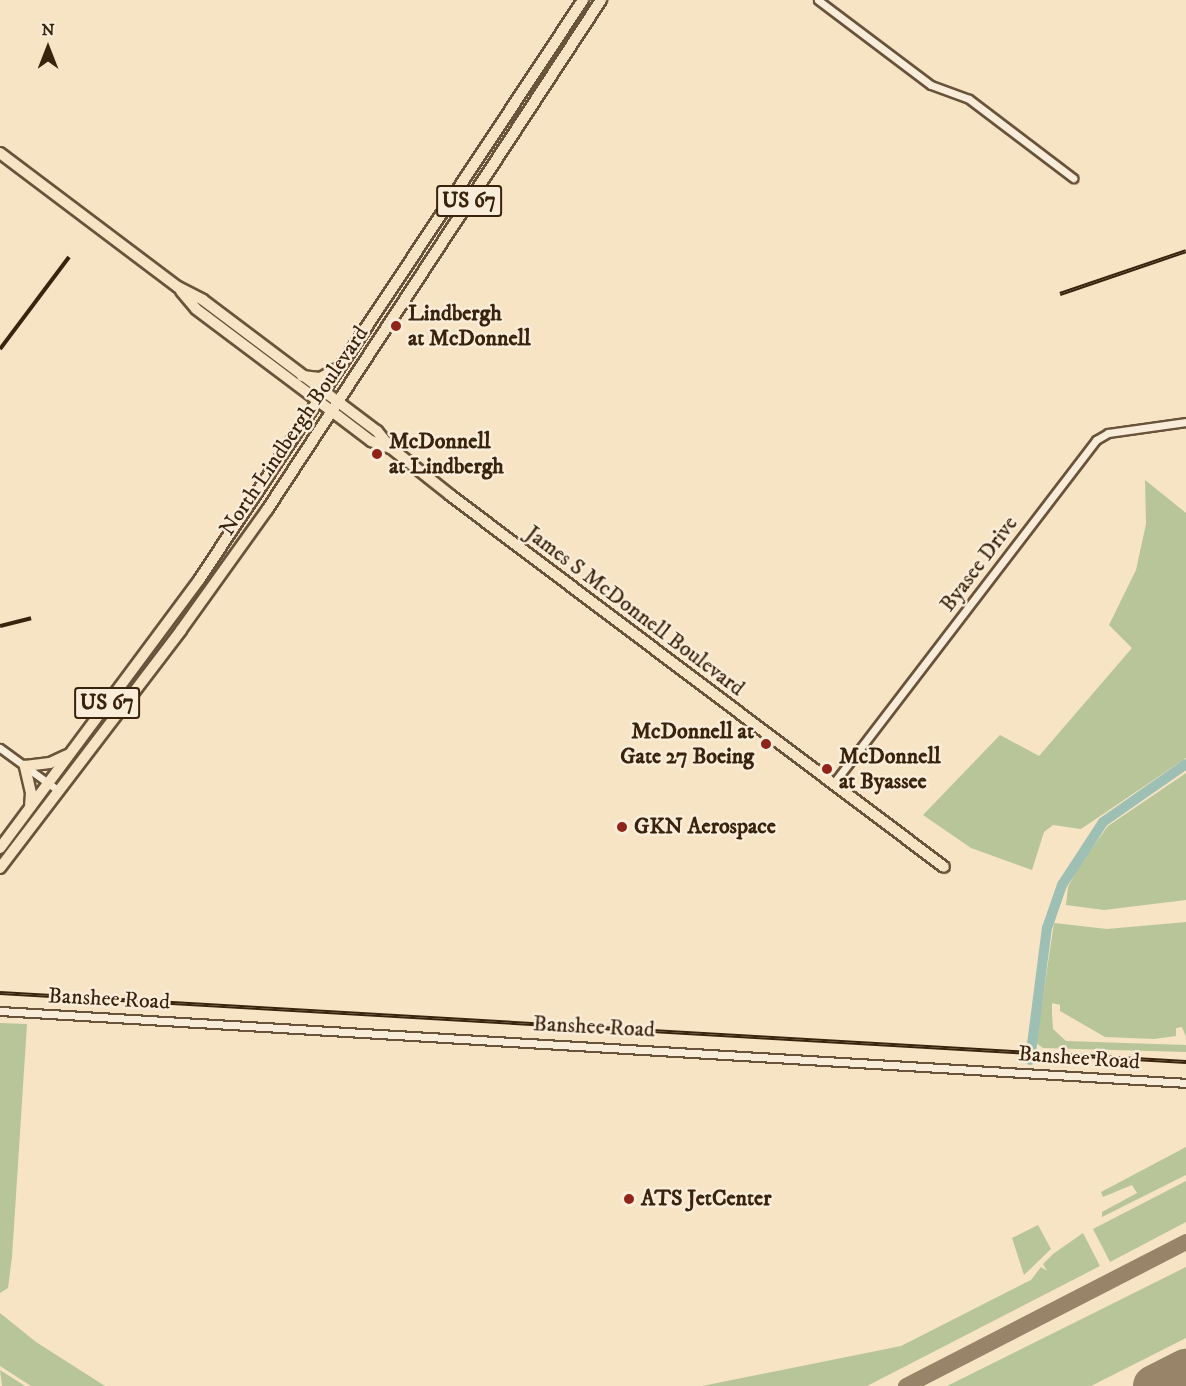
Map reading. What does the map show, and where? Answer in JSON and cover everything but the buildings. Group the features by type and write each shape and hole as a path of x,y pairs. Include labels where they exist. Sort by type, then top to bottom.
{"main road":[{"name":"North Lindbergh Boulevard","path":"0,848 199,580 583,0"},
{"name":"North Lindbergh Boulevard","path":"0,868 202,602 335,407 601,0"},
{"name":"James S McDonnell Boulevard","path":"0,153 178,287 203,300 303,376 320,395"},
{"name":"James S McDonnell Boulevard","path":"178,287 196,309 335,407 377,431 390,448 944,867"},
{"path":"303,376 320,378 339,367"},
{"path":"30,807 31,793 25,766 50,763 68,755"}],"street":[{"path":"818,0 931,85 969,99 1073,178"},
{"name":"Byasee Drive","path":"833,784 1096,440 1108,433 1186,422"},
{"path":"0,748 59,792"},
{"name":"Banshee Road","path":"0,1011 1186,1083"}],"green space":[{"path":"1145,480 1186,513 1186,758 1081,829 1053,825 1044,832 1032,870 971,848 923,815 1000,735 1039,756 1132,648 1109,625 1136,570 1146,524"},
{"path":"1186,773 1186,900 1104,910 1066,905 1068,887 1080,864 1108,826"},
{"path":"1186,922 1186,1037 1182,1027 1176,1028 1176,1036 1154,1039 1105,1037 1060,1011 1060,1005 1052,1003 1052,1013 1053,1029 1066,1041 1186,1045 1186,1052 1043,1048 1036,1043 1054,923 1107,929"},
{"path":"0,1023 27,1024 12,1257 8,1288 0,1293"},
{"path":"1186,1147 1186,1175 1102,1217 1102,1212 1137,1193 1132,1185 1103,1197 1101,1192"},
{"path":"1186,1181 1186,1222 1110,1262 1093,1229"},
{"path":"1038,1225 1051,1249 1024,1275 1012,1238"},
{"path":"1083,1233 1100,1266 867,1386 702,1386 901,1346 1031,1280 1041,1267 1047,1271 1043,1264"},
{"path":"1186,1267 1186,1338 1091,1386 947,1386"},
{"path":"0,1313 36,1342 105,1386 31,1386 0,1366"},
{"path":"0,1370 25,1386 2,1386"}],"waterway":[{"path":"1030,1060 1047,928 1062,885 1103,822 1186,764"}],"taxiway":[{"path":"906,1386 1186,1242"}],"runway":[{"path":"1154,1386 1186,1370"}],"railway":[{"path":"1060,294 1186,251"},
{"path":"0,349 69,257"},
{"path":"0,626 31,618"},
{"path":"0,993 1186,1062"}],"place":[{"name":"Lindbergh at McDonnell","path":"396,326"},
{"name":"McDonnell at Lindbergh","path":"377,454"},
{"name":"McDonnell at Gate 27 Boeing","path":"766,744"},
{"name":"McDonnell at Byassee","path":"827,769"},
{"name":"GKN Aerospace","path":"622,827"},
{"name":"ATS JetCenter","path":"629,1199"}]}
